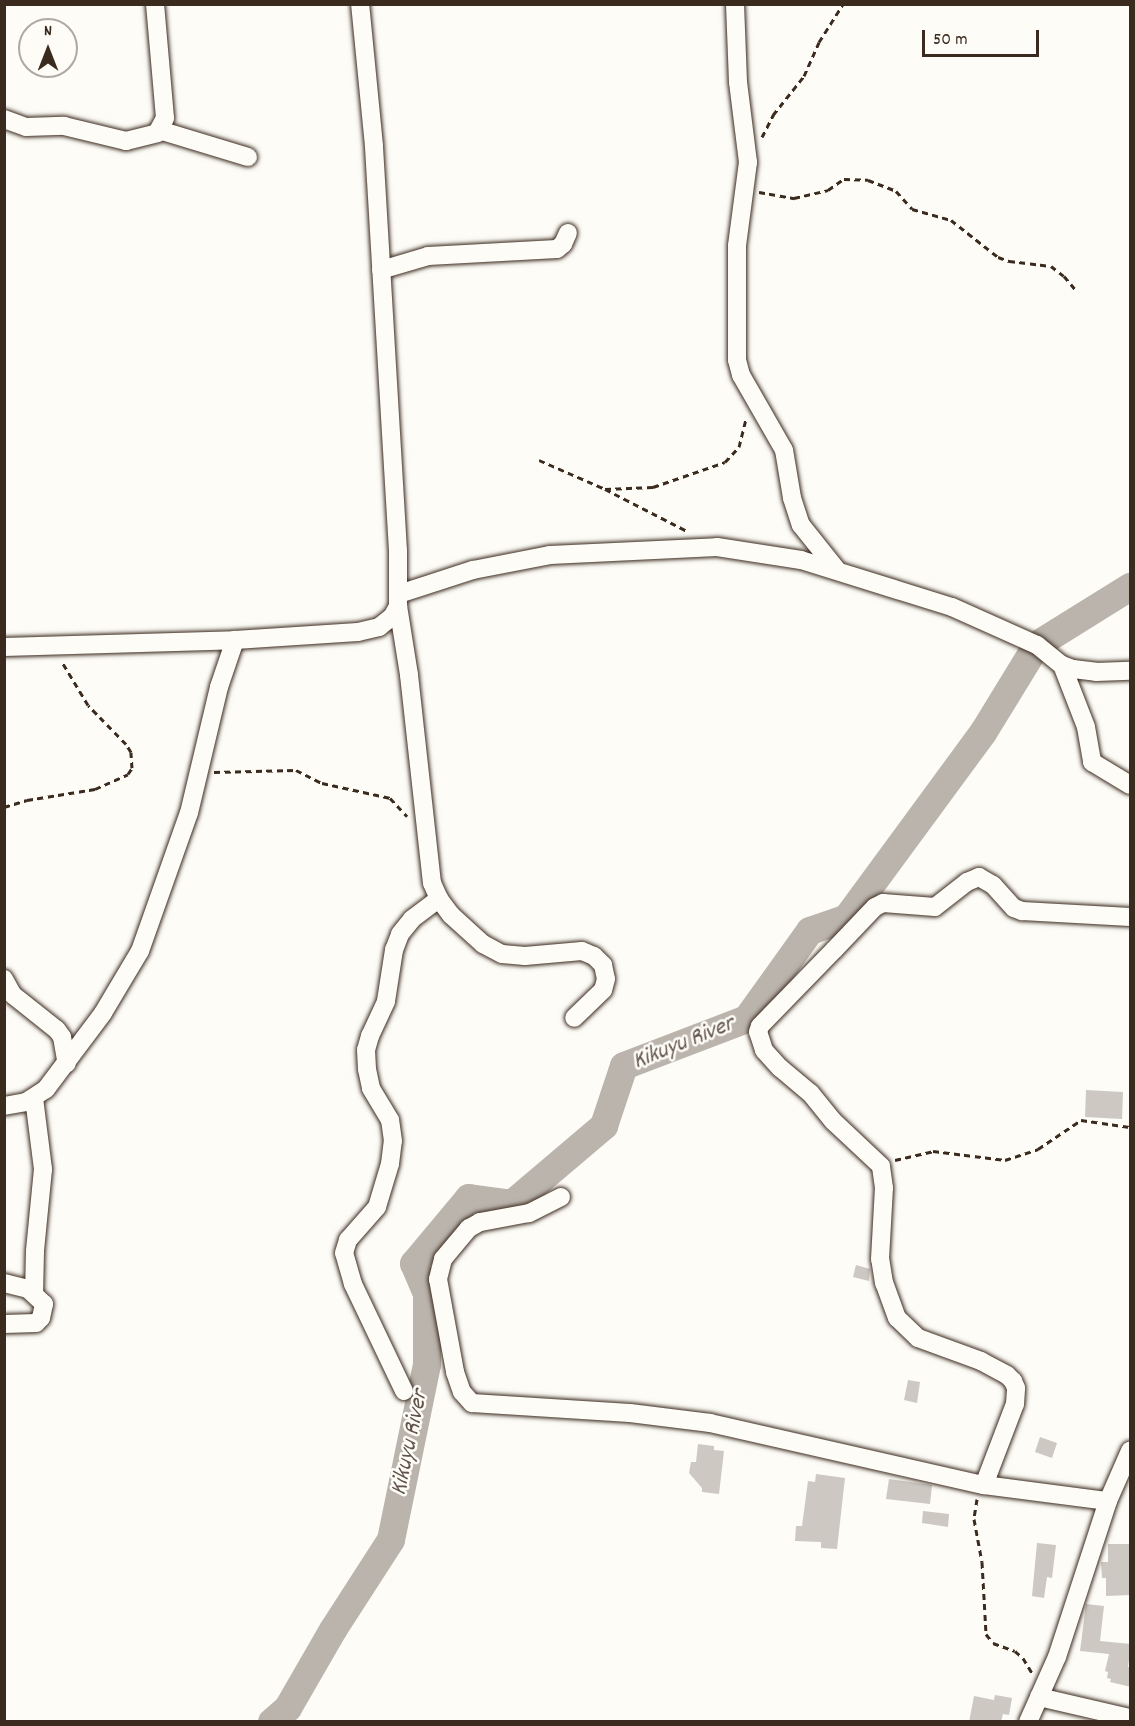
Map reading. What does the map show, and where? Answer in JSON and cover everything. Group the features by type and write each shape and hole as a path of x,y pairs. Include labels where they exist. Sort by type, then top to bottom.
{"street":[{"path":"4,119 26,127 63,126 126,141 157,133 165,118 155,4"},
{"path":"360,4 374,146 399,600 432,883 439,899 451,915 483,944 502,954 525,956 582,951 594,956 603,965 606,979 603,990 574,1018"},
{"path":"735,4 738,82 748,162 737,246 736,345 739,367 784,450 792,498 801,525 837,570"},
{"path":"159,130 248,157"},
{"path":"381,270 428,256 556,249 563,244 568,233"},
{"path":"4,647 235,640 368,629 385,622 399,600 473,570 550,555 717,547 801,560 952,607 1037,645 1062,665 1082,672 1131,671"},
{"path":"4,1106 34,1098 46,1089 104,1013 140,951 182,834 201,770 219,687 235,640"},
{"path":"1062,665 1086,727 1092,762 1131,785"},
{"path":"982,1485 1005,1434 1015,1404 1016,1388 1007,1375 981,1361 918,1338 897,1318 884,1283 880,1259 884,1188 882,1170 874,1158 764,1050 758,1038 760,1026 856,927 883,903 936,907 967,882 978,877 993,885 1014,908 1022,911 1131,917"},
{"path":"404,1391 353,1284 344,1253 348,1240 377,1207 392,1153 390,1120 371,1088 366,1050 386,1001 394,950 400,934 412,918 439,899"},
{"path":"4,979 13,995 57,1030 62,1037 67,1064"},
{"path":"34,1098 43,1169 35,1251 34,1293"},
{"path":"561,1197 529,1214 480,1222 469,1228 443,1258 438,1279 455,1372 462,1392 472,1403 630,1413 710,1423 982,1485 1108,1501"},
{"path":"4,1283 34,1293 44,1304 41,1318 36,1323 4,1324"},
{"path":"1028,1722 1057,1657 1108,1501 1130,1455"},
{"path":"1040,1694 1131,1718"}],"path":[{"path":"748,162 773,115 804,76 819,42 843,4"},
{"path":"745,189 794,198 828,190 851,178 875,182 896,191 912,209 951,220 998,257 1009,261 1051,266 1064,276 1075,290"},
{"path":"605,489 653,487 725,462 739,447 745,429 748,387"},
{"path":"539,460 605,489 717,547"},
{"path":"4,807 27,800 95,789 128,774 132,768 131,752 126,744 99,718 79,692 53,645"},
{"path":"201,770 232,773 296,770 322,783 390,798 414,822 424,827"},
{"path":"882,1170 898,1159 933,1151 1005,1160 1019,1157 1038,1149 1081,1120 1131,1127"},
{"path":"982,1485 974,1519 982,1562 982,1603 986,1634 993,1643 1015,1651 1023,1658 1040,1694"}],"building":[{"path":"1086,1090 1123,1092 1122,1119 1085,1117"},
{"path":"856,1265 870,1269 869,1281 853,1277"},
{"path":"908,1380 920,1382 917,1403 904,1400"},
{"path":"1040,1437 1057,1443 1052,1458 1035,1452"},
{"path":"698,1444 714,1446 714,1450 724,1451 719,1494 702,1492 702,1488 689,1473 691,1462 696,1462"},
{"path":"816,1474 845,1478 837,1549 821,1548 821,1542 795,1541 796,1526 802,1526 808,1481 815,1482"},
{"path":"889,1479 932,1485 930,1504 886,1499"},
{"path":"923,1511 949,1514 948,1527 922,1523"},
{"path":"1037,1543 1056,1545 1052,1578 1047,1577 1044,1598 1032,1596"},
{"path":"1108,1544 1131,1544 1131,1595 1106,1596 1106,1578 1102,1578 1101,1562 1108,1562"},
{"path":"1086,1604 1104,1606 1100,1641 1131,1644 1128,1667 1131,1667 1131,1687 1110,1682 1111,1679 1107,1678 1108,1672 1105,1671 1109,1654 1080,1651"},
{"path":"995,1695 1012,1698 1009,1715 1003,1714 1001,1722 969,1722 974,1696 994,1700"}],"waterway":[{"name":"Kikuyu River","path":"272,1722 288,1708 333,1630 391,1540 427,1365 427,1294 414,1264 469,1198 512,1204 604,1126 624,1066 747,1019 810,931 847,918 983,733 1037,645 1130,587"}]}
